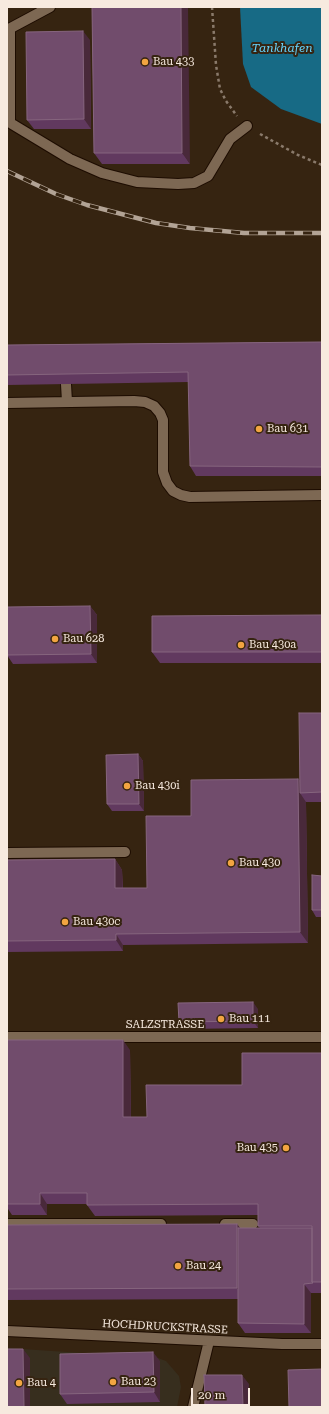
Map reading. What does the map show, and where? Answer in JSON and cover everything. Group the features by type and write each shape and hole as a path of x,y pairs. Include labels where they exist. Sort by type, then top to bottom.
{"street":[{"path":"50,7 8,30 8,122 70,159 102,173 137,182 178,184 194,183 208,176 230,139 247,126"},
{"path":"66,384 67,402"},
{"path":"7,403 145,402 154,406 163,420 163,472 167,483 173,491 190,497 322,495"},
{"path":"7,853 125,852"},
{"name":"SALZSTRASSE","path":"7,1036 322,1037"},
{"path":"7,1224 174,1224"},
{"path":"214,1224 253,1224"},
{"name":"HOCHDRUCKSTRASSE","path":"7,1331 282,1344 322,1344"},
{"path":"193,1407 210,1341"}],"path":[{"path":"212,7 216,65 220,89 234,112 247,126 298,155 322,165"}],"shaded area":[{"path":"7,1348 158,1358 166,1361 179,1376 181,1387 177,1407 7,1407"}],"water":[{"name":"Tankhafen","path":"240,7 322,7 322,124 281,109 251,87 243,64"}],"building":[{"name":"Bau 433","path":"92,7 181,7 182,153 94,153"},
{"path":"83,31 84,119 27,120 26,32"},
{"name":"Bau 631","path":"322,342 322,467 190,466 188,372 7,375 7,345"},
{"name":"Bau 628","path":"90,606 91,654 7,655 7,607"},
{"name":"Bau 430a","path":"322,615 322,652 152,652 152,616"},
{"path":"299,713 322,713 322,792 300,793"},
{"name":"Bau 430i","path":"138,754 139,804 107,804 106,755"},
{"name":"Bau 430","path":"298,779 300,932 116,934 116,940 7,941 7,860 115,859 115,888 147,888 146,816 191,816 191,780"},
{"path":"312,875 322,876 322,910 312,910"},
{"path":"253,1002 253,1021 179,1022 178,1003"},
{"path":"7,1040 123,1040 123,1117 147,1117 146,1085 242,1085 242,1053 322,1053 322,1282 312,1282 312,1226 258,1226 258,1204 87,1205 87,1193 40,1193 40,1204 7,1204"},
{"path":"237,1224 237,1288 7,1289 7,1225"},
{"path":"238,1228 312,1228 313,1283 304,1284 304,1324 238,1323"},
{"name":"Bau 4","path":"7,1349 23,1349 24,1407 7,1407"},
{"name":"Bau 23","path":"153,1352 154,1392 60,1394 60,1354"},
{"path":"322,1369 322,1407 289,1407 288,1370"},
{"path":"204,1375 242,1375 243,1407 205,1407"}],"railway":[{"path":"7,171 56,194 87,205 156,223 244,233 322,233"}],"place":[{"name":"Bau 433","path":"145,62"},
{"name":"Bau 631","path":"259,429"},
{"name":"Bau 628","path":"55,639"},
{"name":"Bau 430a","path":"241,645"},
{"name":"Bau 430i","path":"127,786"},
{"name":"Bau 430","path":"231,863"},
{"name":"Bau 430c","path":"65,922"},
{"name":"Bau 111","path":"221,1019"},
{"name":"Bau 435","path":"286,1148"},
{"name":"Bau 24","path":"178,1266"},
{"name":"Bau 23","path":"113,1382"},
{"name":"Bau 4","path":"19,1383"}]}
